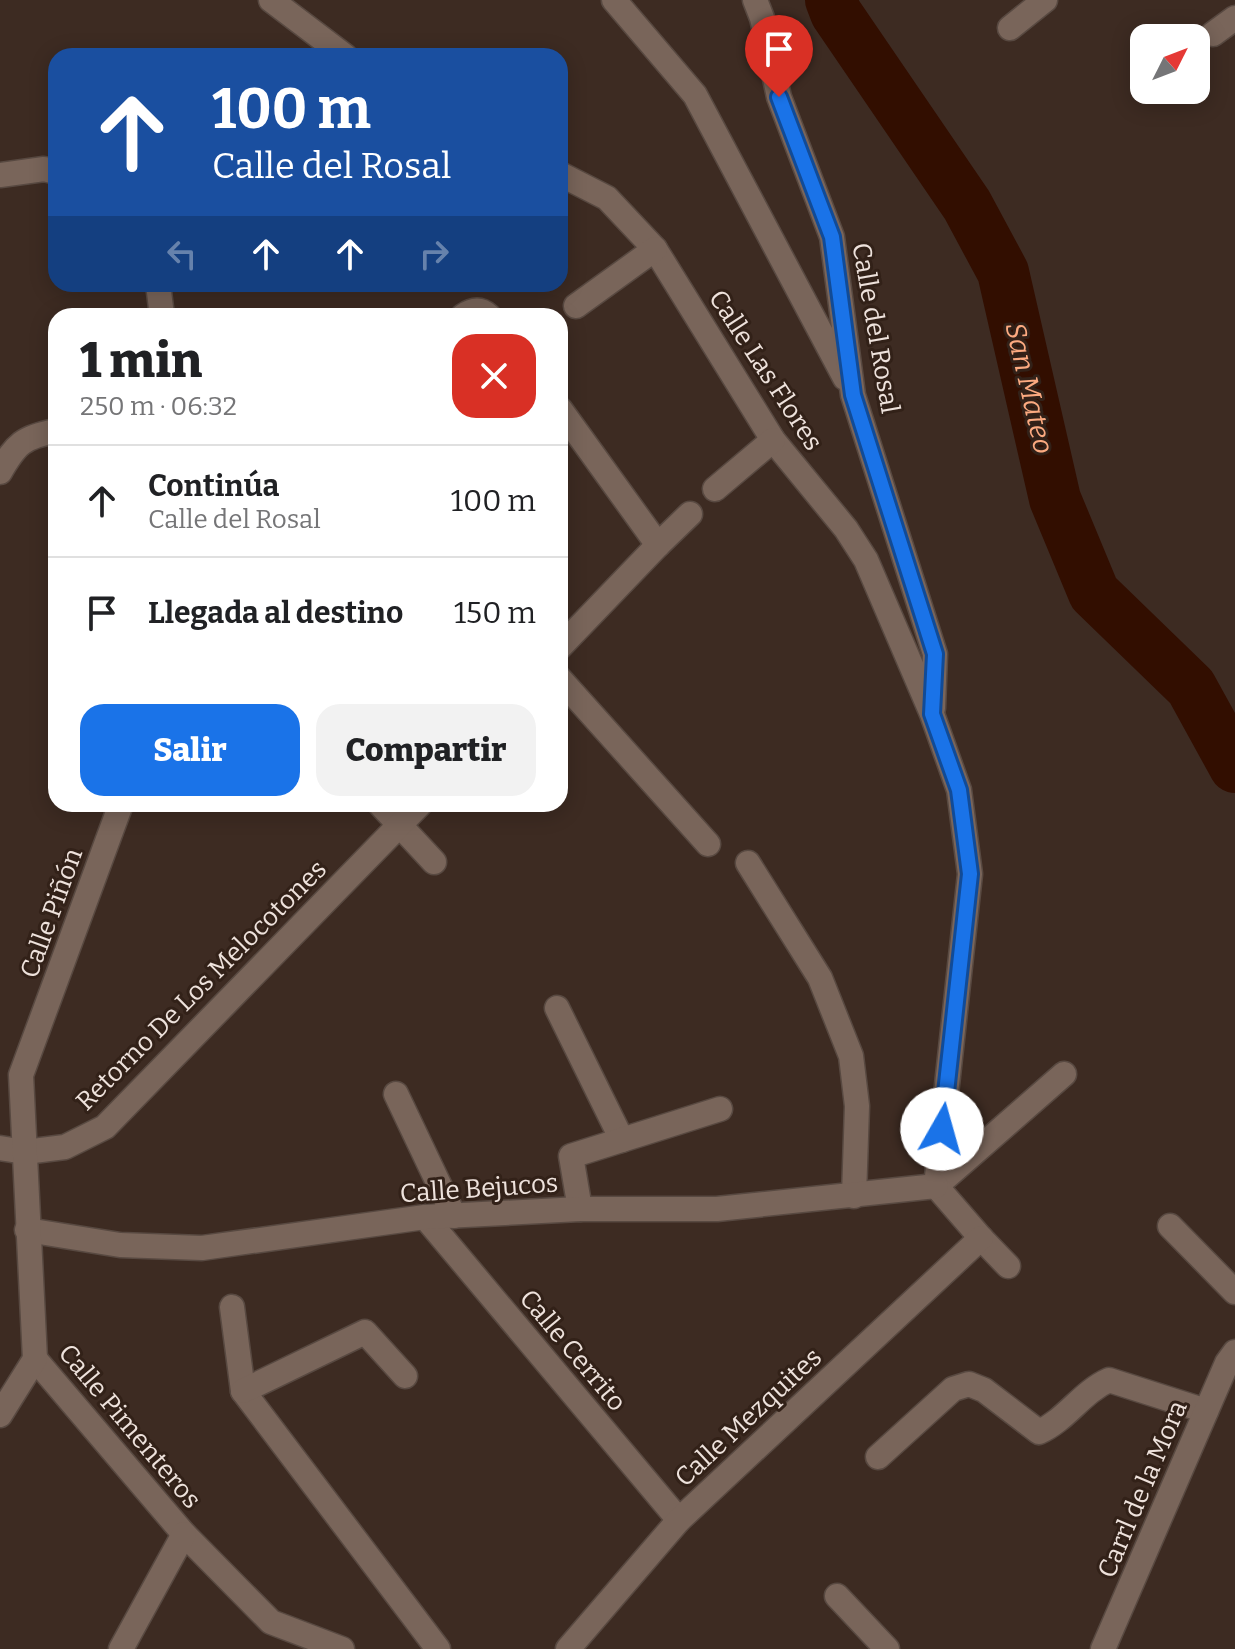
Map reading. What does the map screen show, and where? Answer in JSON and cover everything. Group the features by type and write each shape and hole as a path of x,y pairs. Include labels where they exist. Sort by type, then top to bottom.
{"street":[{"path":"271,0 334,48"},
{"path":"614,0 695,95 853,395"},
{"name":"Calle del Rosal","path":"755,0 762,18 779,97 832,237 853,395 935,654 932,714"},
{"path":"1010,28 1045,0"},
{"path":"1213,34 1235,18"},
{"path":"0,175 48,170"},
{"name":"Calle Las Flores","path":"568,178 607,198 655,249 773,440 846,529 866,560 932,714 959,790 970,874 936,1186"},
{"path":"576,306 655,249"},
{"path":"0,472 16,446 48,433"},
{"path":"569,439 658,545"},
{"path":"715,489 773,440"},
{"path":"568,639 690,514"},
{"path":"568,688 708,844"},
{"name":"Calle Piñón","path":"27,1230 21,1075 118,812"},
{"path":"387,812 434,862"},
{"name":"Retorno De Los Melocotones","path":"0,1148 25,1152 65,1147 105,1127 413,812"},
{"path":"748,863 820,978 851,1056 857,1106 854,1196"},
{"path":"557,1008 622,1140"},
{"path":"1008,1266 936,1186 1064,1074"},
{"path":"396,1094 454,1216"},
{"path":"580,1209 571,1156 720,1109"},
{"name":"Calle Bejucos","path":"27,1230 120,1245 202,1248 425,1217 580,1209 717,1209 936,1186"},
{"name":"Calle Cerrito","path":"425,1217 679,1520"},
{"path":"1170,1226 1235,1292"},
{"name":"Calle Pimenteros","path":"27,1230 35,1359 184,1534 271,1622 342,1649"},
{"name":"Calle Mezquites","path":"568,1649 679,1520 981,1238"},
{"path":"232,1307 243,1391 438,1649"},
{"path":"243,1391 365,1332 405,1376"},
{"name":"Carrl de la Mora","path":"1103,1649 1227,1363 1235,1352"},
{"path":"0,1415 35,1359"},
{"path":"878,1457 953,1389 969,1384 984,1390 1039,1432 1050,1427 1096,1386 1109,1380 1206,1411"},
{"path":"121,1649 184,1534"},
{"path":"837,1596 887,1649"},
{"path":"271,1622 278,1649"}],"waterway":[{"name":"San Mateo","path":"831,0 836,13 967,205 1003,272 1055,499 1094,593 1191,687 1235,767"}],"route":[{"path":"779,97 832,237 853,395 935,654 932,714 959,790 970,874 942,1129"}]}
